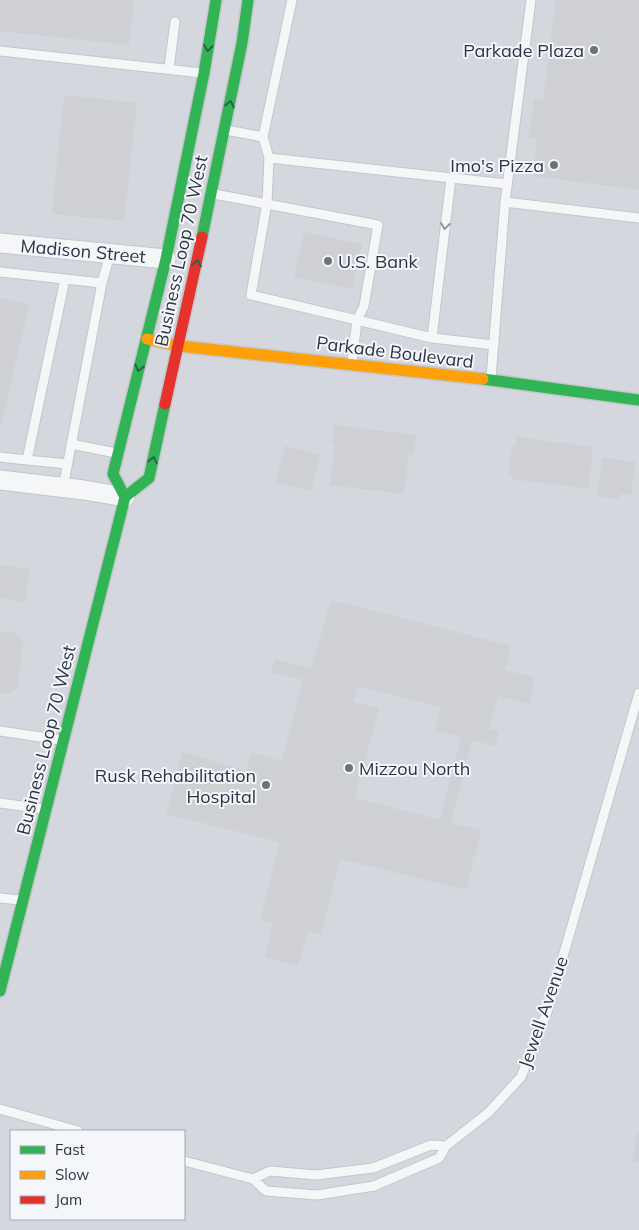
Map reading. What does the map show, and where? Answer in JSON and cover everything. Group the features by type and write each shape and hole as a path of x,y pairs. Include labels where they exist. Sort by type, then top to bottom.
{"main road":[{"name":"Business Loop 70 West","path":"125,498 113,474 166,260 204,74 216,0"},
{"name":"Business Loop 70 West","path":"0,991 3,964 23,901 125,498 149,478 211,194 242,43 248,0"},
{"name":"Parkade Boulevard","path":"147,339 179,346 491,380 639,400"}],"street":[{"name":"Madison Street","path":"0,243 166,260"},
{"path":"0,480 125,498"}],"lane":[{"path":"292,0 263,137 269,158 267,203 251,295 432,338 494,345"},
{"path":"491,380 505,202 531,0"},
{"path":"169,68 175,22"},
{"path":"0,52 169,68 204,74"},
{"path":"224,130 263,137"},
{"path":"269,158 508,184"},
{"path":"432,338 451,178"},
{"path":"211,194 378,225 364,306 356,320 352,364"},
{"path":"505,202 639,218"},
{"path":"63,488 102,284 110,254"},
{"path":"0,272 102,284"},
{"path":"27,460 65,279"},
{"path":"71,444 118,453"},
{"path":"0,457 67,464"},
{"name":"Jewell Avenue","path":"185,1161 253,1179 266,1191 316,1195 374,1186 439,1158 446,1146 488,1113 521,1077 547,1012 639,693"},
{"path":"0,731 64,740"},
{"path":"0,803 46,809"},
{"path":"0,898 23,901"},
{"path":"0,1109 74,1130"},
{"path":"253,1179 270,1171 316,1175 373,1168 431,1145 446,1146"}],"shaded area":[{"path":"0,0 639,0 639,1230 0,1230"}],"building":[{"path":"0,0 134,0 129,45 0,31"},
{"name":"Parkade Plaza","path":"556,0 639,0 639,190 533,176 537,139 529,138 534,100 543,101"},
{"path":"64,95 137,103 124,221 52,214"},
{"name":"U.S. Bank","path":"304,232 362,244 352,289 294,277"},
{"path":"0,298 29,305 1,426 0,426"},
{"path":"334,425 416,435 414,455 409,454 404,494 330,485 335,444 332,443"},
{"path":"517,437 593,447 588,489 512,479 512,474 508,474 512,446 516,446"},
{"path":"285,446 320,455 311,491 276,482"},
{"path":"602,458 635,462 631,495 622,494 617,499 597,496"},
{"path":"0,565 30,569 25,602 0,598"},
{"name":"Rusk Rehabilitation Hospital","path":"331,600 511,646 505,670 535,678 529,704 498,696 489,729 499,731 495,746 472,740 451,823 481,830 475,858 472,857 471,863 473,863 466,890 340,859 321,935 308,932 298,966 265,957 273,923 260,920 280,842 166,814 182,752 246,771 251,752 282,761 303,680 271,672 275,659 311,669","holes":["358,686 441,707 435,730 461,737 440,820 355,798 379,708 353,702"]},
{"path":"0,631 16,633 23,641 18,687 8,694 0,693"},
{"path":"639,1133 639,1162 632,1160"}],"traffic: fast":[{"path":"125,497 113,474 166,259 204,73 216,0"},
{"path":"202,237 242,43 248,0"},
{"path":"483,379 639,400"},
{"path":"0,991 125,497 149,478 165,404"}],"traffic: slow":[{"path":"147,339 179,346 483,379"}],"traffic: jam":[{"path":"165,404 202,237"}],"place":[{"name":"Parkade Plaza","path":"594,50"},
{"name":"Imo's Pizza","path":"554,165"},
{"name":"U.S. Bank","path":"328,261"},
{"name":"Mizzou North","path":"349,768"},
{"name":"Rusk Rehabilitation Hospital","path":"266,785"}]}
